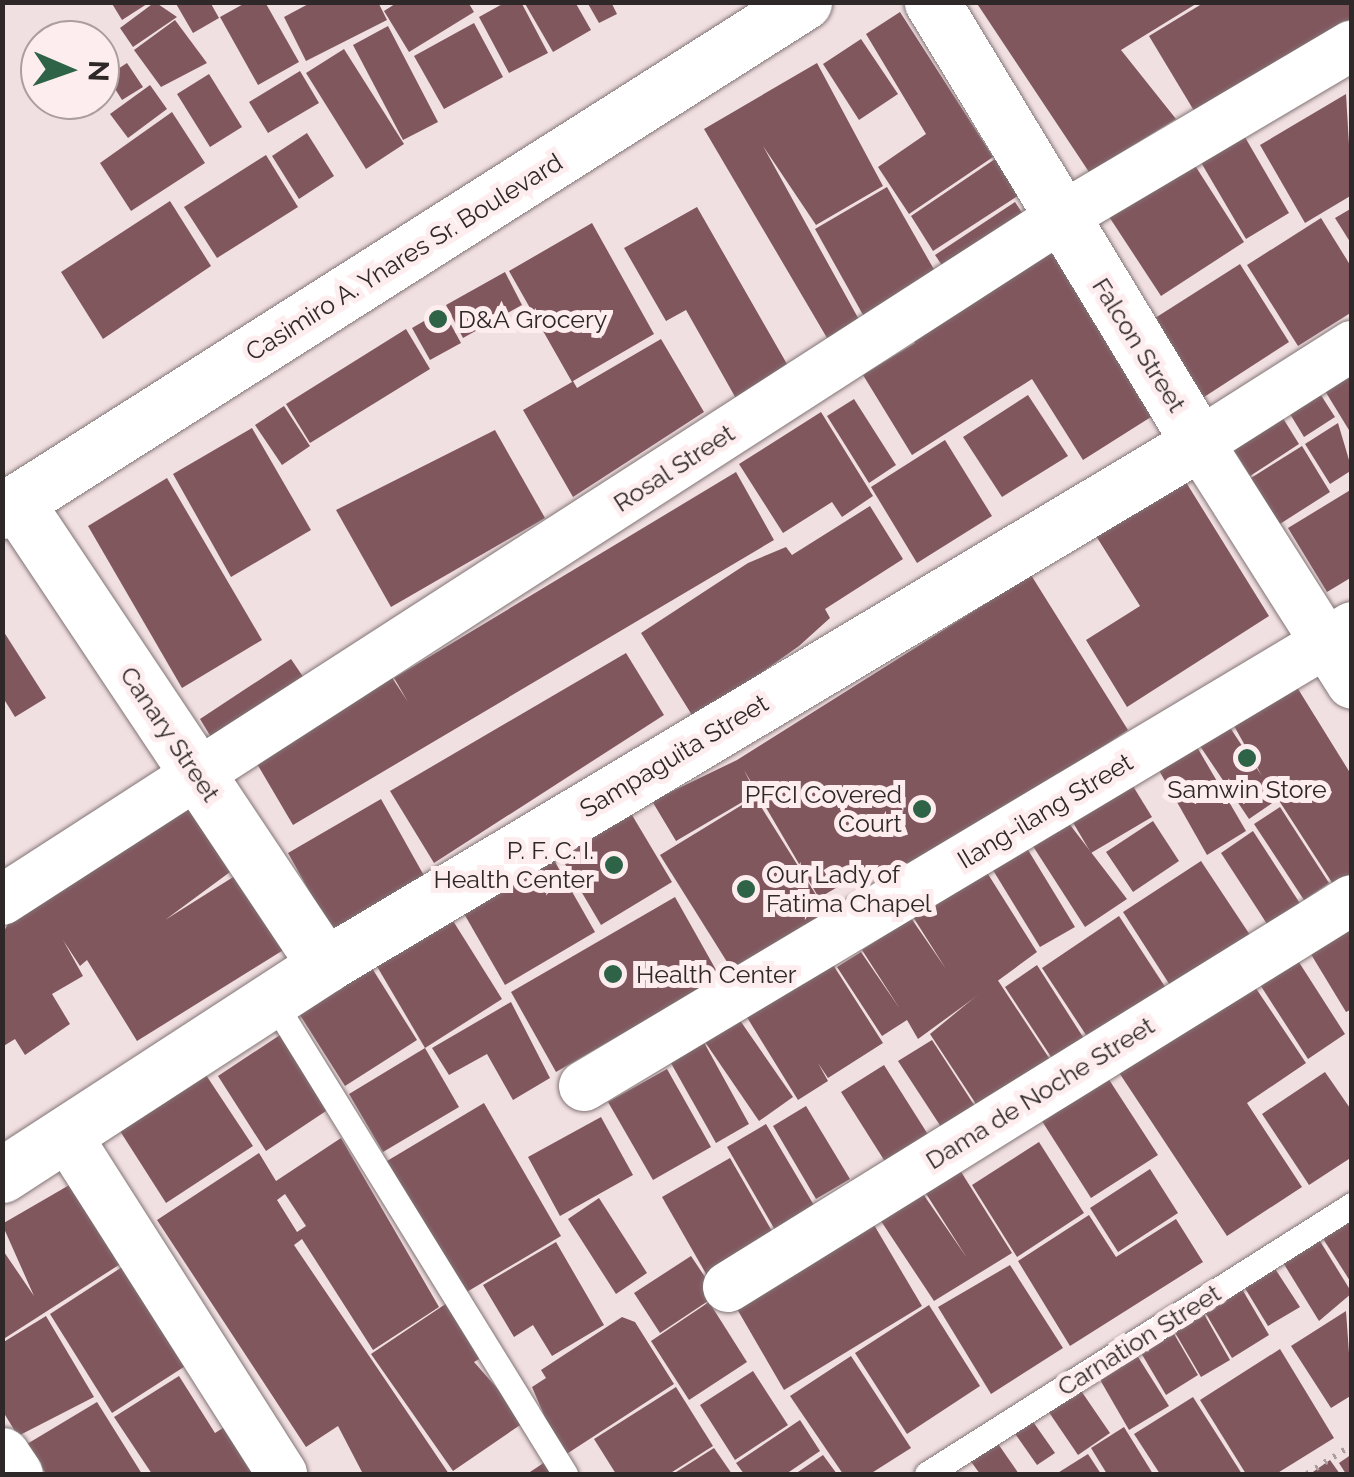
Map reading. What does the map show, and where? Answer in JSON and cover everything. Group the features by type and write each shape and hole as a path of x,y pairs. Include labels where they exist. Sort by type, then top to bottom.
{"street":[{"name":"Casimiro A. Ynares Sr. Boulevard","path":"10,507 804,2"},
{"name":"Falcon Street","path":"932,2 1199,443 1343,652"},
{"name":"Rosal Street","path":"2,900 1060,218 1352,45"},
{"name":"Sampaguita Street","path":"2,1176 325,965 1199,443 1352,346"},
{"name":"Canary Street","path":"10,507 325,965"},
{"name":"Ilang-ilang Street","path":"584,1086 1343,652"},
{"name":"Dama de Noche Street","path":"728,1287 1352,900"},
{"path":"64,1133 282,1474"},
{"path":"2,1455 15,1474"}],"lane":[{"path":"273,1001 565,1474"},
{"name":"Carnation Street","path":"927,1474 1352,1205"}],"path":[{"path":"1307,1474 1352,1445"}],"building":[{"path":"111,2 150,2 122,20"},
{"path":"155,2 177,17 133,47 120,28"},
{"path":"175,2 210,2 219,18 193,33"},
{"path":"247,2 265,2 299,62 258,85 220,17"},
{"path":"312,2 378,2 387,20 306,61 284,17"},
{"path":"398,2 468,2 474,12 409,52 384,11"},
{"path":"506,2 521,2 548,53 509,73 479,17"},
{"path":"524,2 575,2 591,30 553,52"},
{"path":"587,2 611,2 617,14 599,23"},
{"path":"976,2 1199,2 1121,50 1176,119 1089,172"},
{"path":"1205,2 1352,2 1352,21 1202,124 1149,36"},
{"path":"900,12 993,157 909,214 878,167 926,134 866,34"},
{"path":"175,20 207,63 161,87 134,50"},
{"path":"474,23 503,77 444,109 414,56"},
{"path":"388,26 438,122 403,140 353,45"},
{"path":"861,39 898,94 859,120 823,64"},
{"path":"344,49 404,144 366,169 306,73"},
{"path":"127,63 143,87 122,100 120,97 120,68"},
{"path":"817,63 883,186 816,225 763,146 862,325 830,343 704,129"},
{"path":"300,71 319,103 268,133 249,102"},
{"path":"209,74 242,127 210,147 177,94"},
{"path":"150,85 167,109 128,138 114,120 120,120 120,107"},
{"path":"1346,94 1352,195 1305,223 1260,145"},
{"path":"172,112 205,163 131,211 100,163"},
{"path":"1242,132 1289,213 1246,239 1199,159"},
{"path":"307,133 334,176 299,199 272,156"},
{"path":"1187,153 1244,242 1161,296 1104,209"},
{"path":"266,155 298,207 217,258 184,207"},
{"path":"995,159 1019,195 933,251 911,216"},
{"path":"887,187 940,280 867,322 815,229"},
{"path":"170,201 211,266 103,339 61,272"},
{"path":"1015,202 1031,226 952,280 935,255"},
{"path":"697,207 791,371 738,402 686,310 666,321 624,248"},
{"path":"1352,208 1352,245 1335,218"},
{"path":"1321,218 1352,268 1352,312 1298,346 1247,265"},
{"path":"592,223 654,334 573,381 577,388 661,339 704,412 573,497 523,410 572,382 509,271"},
{"path":"1057,240 1162,410 1083,460 1032,379 912,455 863,375 915,343 909,333"},
{"path":"1240,264 1289,342 1201,399 1152,320"},
{"path":"505,272 522,305 463,338 446,305"},
{"path":"443,310 461,343 430,360 412,328"},
{"path":"406,329 430,369 310,443 286,404"},
{"path":"1352,368 1352,435 1322,386"},
{"path":"1317,389 1335,417 1304,437 1287,409"},
{"path":"1028,395 1068,456 1002,497 963,437"},
{"path":"854,399 896,465 869,483 827,416"},
{"path":"1271,399 1299,444 1250,476 1222,431"},
{"path":"284,406 310,446 282,465 255,425"},
{"path":"821,412 873,496 842,517 832,502 783,533 739,464"},
{"path":"1338,423 1352,470 1330,484 1305,444"},
{"path":"252,428 311,530 231,577 173,474"},
{"path":"495,430 545,518 391,607 336,510"},
{"path":"945,440 992,516 917,563 871,487"},
{"path":"1302,446 1330,492 1272,529 1243,483"},
{"path":"1179,471 1269,616 1127,707 1086,640 1140,606 1091,528"},
{"path":"736,472 774,540 293,825 253,757 391,676 408,702 394,678"},
{"path":"167,478 262,640 182,688 88,526"},
{"path":"1352,489 1352,577 1327,592 1288,528"},
{"path":"870,506 903,559 825,609 830,618 799,646 695,720 641,633 748,563 786,547 792,555"},
{"name":"PFCI Covered Court","path":"1031,575 1128,730 884,889 871,867 819,898 744,770 756,794 676,841 652,801 737,760"},
{"path":"2,629 46,698 15,717 2,696"},
{"path":"626,653 664,715 434,863 390,791"},
{"path":"291,659 306,681 214,742 200,719"},
{"path":"1295,684 1352,776 1352,891 1342,898 1278,799 1249,819 1198,743 1227,723 1262,776 1233,724"},
{"path":"1190,735 1246,831 1207,855 1152,758"},
{"path":"1128,778 1152,817 1091,853 1068,814"},
{"path":"183,793 230,872 165,920 238,874 285,949 137,1041 87,960 80,966 63,940 83,976 52,994 70,1024 25,1055 15,1039 2,1047 2,934 31,887"},
{"name":"Our Lady of Fatima Chapel","path":"755,797 833,922 739,981 660,855"},
{"path":"381,799 431,888 337,941 288,853"},
{"name":"P. F. C. I. Health Center","path":"626,805 672,882 601,925 555,847"},
{"path":"1280,807 1329,883 1304,900 1254,824"},
{"path":"1064,817 1127,899 1085,927 1029,840"},
{"path":"1153,821 1179,861 1133,892 1106,852"},
{"path":"1253,831 1301,905 1269,927 1221,853"},
{"path":"542,839 595,932 505,985 451,891"},
{"path":"1022,840 1075,927 1040,947 988,862"},
{"path":"1201,861 1254,941 1175,993 1123,912"},
{"path":"981,863 1037,952 918,1039 907,1020 882,1036 837,967 861,952 900,1009 862,950 911,918 946,969 908,909"},
{"path":"675,897 720,977 556,1072 511,992"},
{"path":"450,916 502,999 425,1048 375,963"},
{"path":"1119,916 1171,996 1094,1047 1042,968"},
{"path":"1352,924 1352,1009 1346,1012 1306,946"},
{"path":"1295,956 1345,1034 1308,1059 1257,980"},
{"path":"365,957 417,1040 345,1086 293,1004"},
{"path":"828,957 883,1043 828,1078 818,1063 828,1081 798,1100 740,1006"},
{"path":"1037,965 1090,1048 1059,1069 1005,987"},
{"path":"1249,978 1306,1063 1247,1103 1302,1187 1227,1236 1118,1071"},
{"path":"997,979 1051,1061 976,1104 930,1034"},
{"path":"511,1002 550,1078 513,1100 487,1054 449,1075 432,1048"},
{"path":"739,1019 793,1097 759,1121 705,1042"},
{"path":"280,1035 329,1109 266,1151 218,1076"},
{"path":"701,1037 749,1124 716,1143 667,1056"},
{"path":"932,1040 978,1111 945,1133 898,1061"},
{"path":"425,1048 459,1107 383,1152 349,1094"},
{"path":"884,1065 934,1144 891,1171 841,1092"},
{"path":"667,1069 711,1147 653,1180 608,1102"},
{"path":"1325,1072 1352,1111 1352,1157 1309,1185 1262,1114"},
{"path":"206,1075 253,1146 166,1203 120,1131"},
{"path":"1106,1075 1158,1155 1091,1198 1040,1118"},
{"path":"484,1103 561,1236 465,1293 387,1161"},
{"path":"806,1106 850,1179 816,1199 773,1126"},
{"path":"601,1117 633,1175 560,1216 528,1157"},
{"path":"766,1124 815,1207 775,1230 727,1147"},
{"path":"341,1138 439,1307 373,1350 302,1239 294,1245 449,1474 363,1474 338,1426 306,1447 157,1220 259,1153 276,1181","holes":["285,1194 306,1226 297,1232 277,1200"]},
{"path":"1039,1142 1084,1213 1017,1257 972,1185"},
{"path":"730,1158 777,1240 709,1279 662,1197"},
{"path":"953,1159 1012,1253 934,1301 877,1215 919,1188 967,1258 918,1181"},
{"path":"1150,1169 1178,1213 1118,1252 1090,1208"},
{"path":"78,1180 125,1261 2,1340 2,1249 34,1296 2,1224"},
{"path":"599,1198 647,1273 616,1294 568,1219"},
{"path":"864,1208 922,1306 784,1390 733,1302"},
{"path":"1089,1215 1116,1257 1176,1219 1203,1262 1070,1346 1018,1261"},
{"path":"1346,1217 1352,1226 1352,1284 1320,1234"},
{"path":"1315,1233 1352,1293 1319,1321 1279,1256"},
{"path":"556,1242 604,1325 552,1356 533,1325 514,1337 483,1285"},
{"path":"139,1256 201,1356 112,1413 50,1314"},
{"path":"691,1256 717,1295 660,1333 634,1293"},
{"path":"1270,1261 1300,1307 1268,1326 1240,1280"},
{"path":"1010,1265 1063,1348 991,1394 938,1307"},
{"path":"1239,1284 1269,1335 1232,1358 1202,1307"},
{"path":"450,1301 486,1355 474,1362 526,1421 453,1471 371,1354"},
{"path":"709,1302 747,1362 689,1400 651,1341"},
{"path":"929,1305 980,1386 907,1434 855,1353"},
{"path":"1200,1307 1230,1360 1201,1377 1170,1324"},
{"path":"1346,1311 1352,1395 1331,1408 1291,1346"},
{"path":"46,1316 94,1397 18,1436 2,1410 2,1343"},
{"path":"622,1317 635,1322 674,1384 562,1457 532,1387 546,1378 541,1370"},
{"path":"1170,1327 1198,1375 1166,1395 1137,1346"},
{"path":"1133,1349 1169,1406 1129,1430 1095,1371"},
{"path":"1280,1349 1334,1438 1276,1474 1246,1474 1200,1400"},
{"path":"851,1356 911,1448 870,1474 843,1474 790,1396"},
{"path":"753,1371 788,1425 735,1460 700,1405"},
{"path":"179,1376 215,1433 229,1424 260,1474 152,1474 114,1417"},
{"path":"1075,1382 1110,1433 1078,1455 1044,1405"},
{"path":"676,1387 713,1446 669,1474 616,1474 594,1439"},
{"path":"1193,1397 1242,1474 1160,1474 1134,1434"},
{"path":"97,1402 142,1474 46,1474 27,1444"},
{"path":"1029,1416 1055,1453 1037,1465 1011,1428"},
{"path":"800,1420 820,1451 786,1474 744,1474 736,1463"},
{"path":"1124,1427 1153,1474 1107,1474 1091,1448"},
{"path":"994,1438 1019,1474 980,1474 967,1456"},
{"path":"714,1448 732,1474 673,1474"},
{"path":"1088,1454 1101,1474 1056,1474"},
{"path":"1352,1454 1352,1474 1346,1474 1339,1463"},
{"path":"823,1455 837,1474 795,1474"},
{"path":"548,1460 557,1474 527,1474"},
{"path":"1330,1460 1340,1474 1310,1474"}],"place":[{"name":"D&A Grocery","path":"438,319"},
{"name":"Samwin Store","path":"1247,758"},
{"name":"PFCI Covered Court","path":"922,809"},
{"name":"P. F. C. I. Health Center","path":"614,865"},
{"name":"Our Lady of Fatima Chapel","path":"746,889"},
{"name":"Health Center","path":"613,974"}]}
